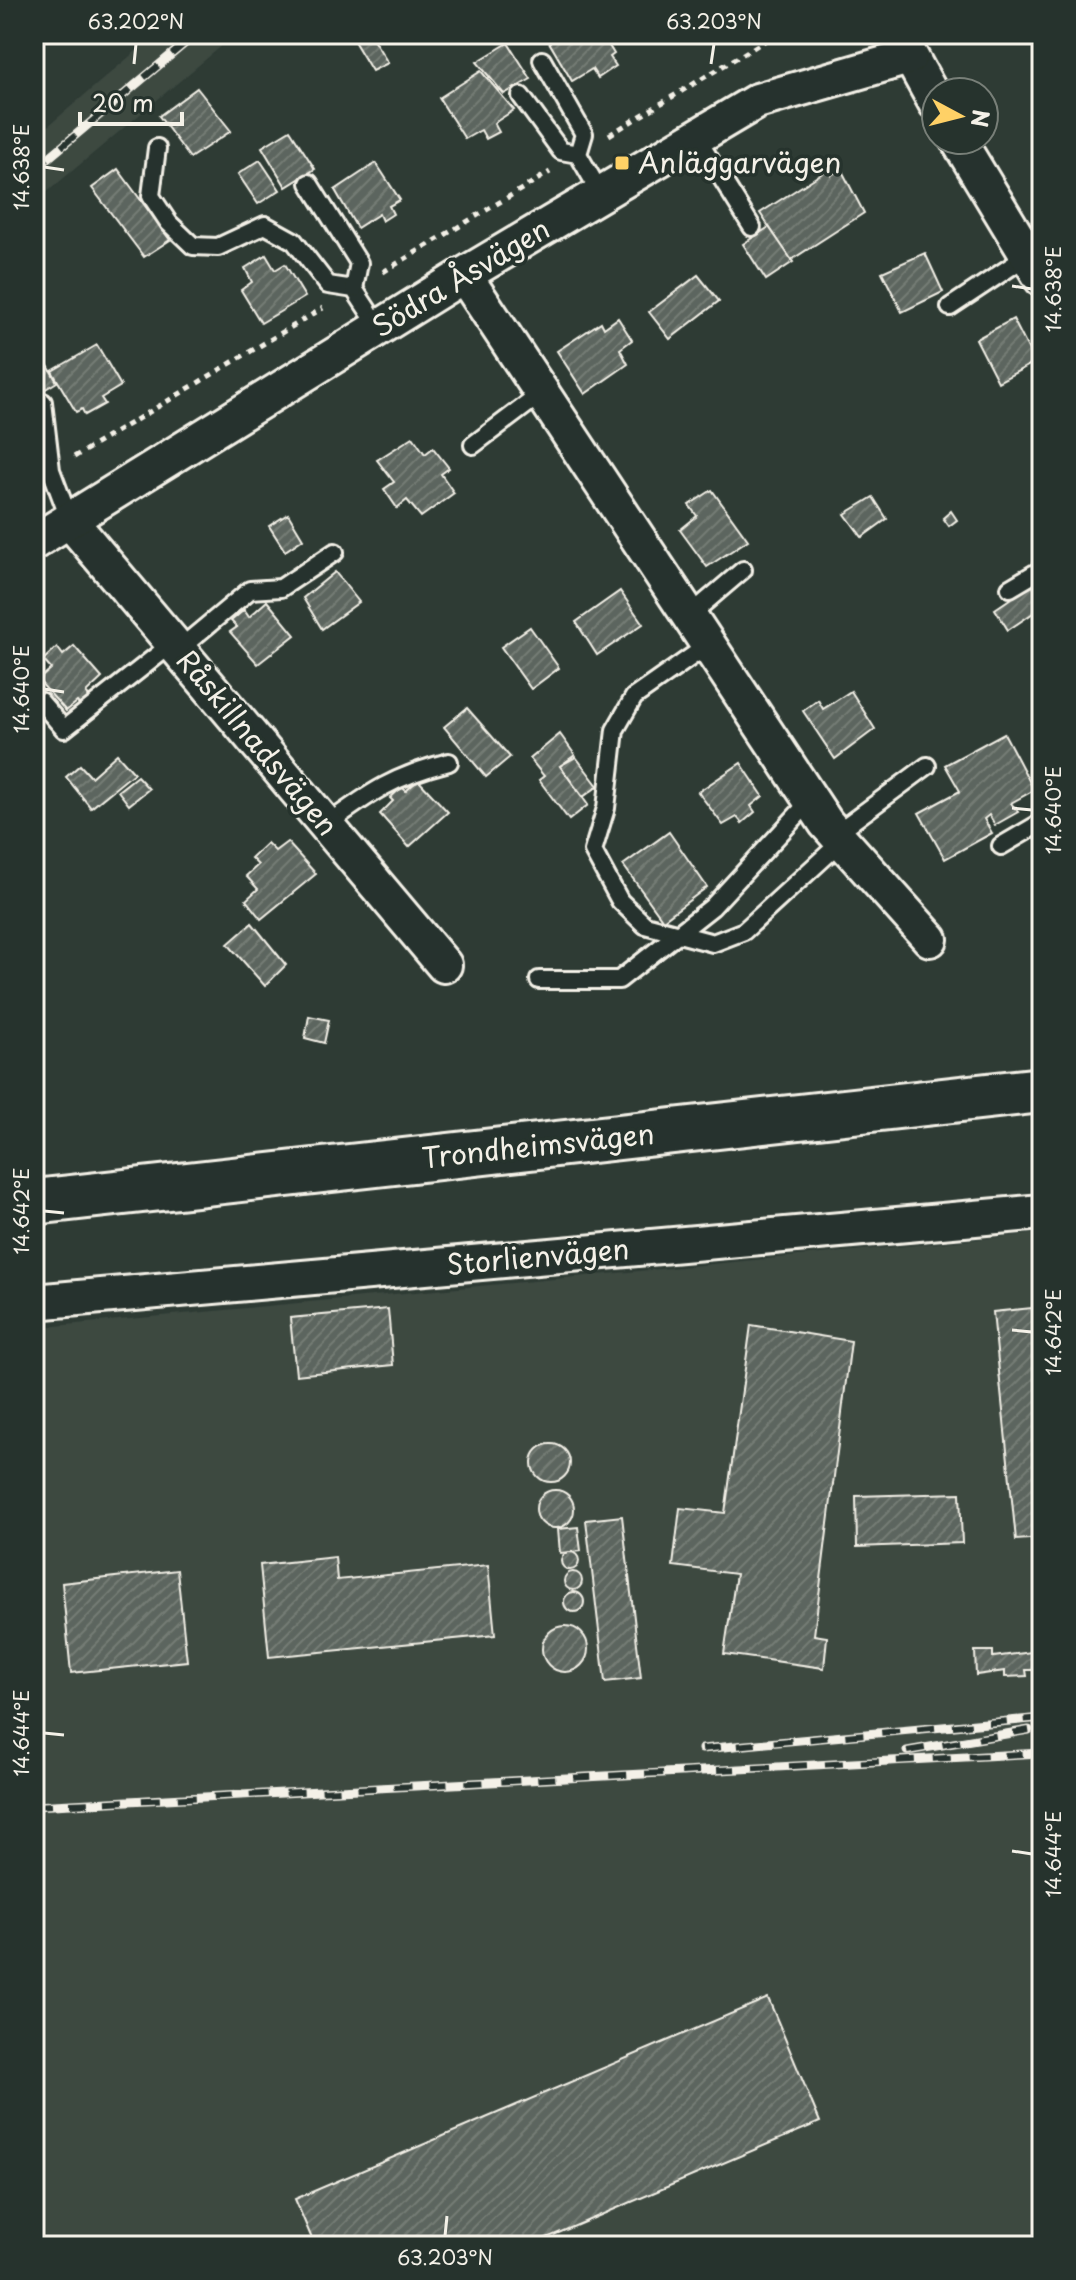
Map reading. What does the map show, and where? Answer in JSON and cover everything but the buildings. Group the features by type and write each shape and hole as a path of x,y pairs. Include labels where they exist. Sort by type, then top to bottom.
{"main road":[{"name":"Trondheimsvägen","path":"34,1202 1042,1090"}],"street":[{"path":"904,45 921,76"},
{"name":"Södra Åsvägen","path":"34,542 464,275 757,101 904,45"},
{"path":"968,156 1034,268"},
{"path":"464,275 811,800 839,838 930,939"},
{"name":"Råskillnadsvägen","path":"70,521 444,965"},
{"name":"Storlienvägen","path":"34,1302 1042,1212"}],"lane":[{"path":"542,60 584,134 578,154 601,194"},
{"path":"521,96 561,151 578,154"},
{"path":"696,137 752,227"},
{"path":"157,148 151,196 169,223 193,246 218,247 265,225 294,241 328,285 354,289"},
{"path":"309,183 359,263 354,289 379,327"},
{"path":"950,307 1034,268"},
{"path":"473,445 542,393"},
{"path":"43,402 51,470 70,521"},
{"path":"34,457 51,470"},
{"path":"40,701 64,729 250,590 281,588 335,552"},
{"path":"1010,588 1042,569"},
{"path":"689,616 743,570"},
{"path":"708,645 634,697 615,730 606,808 593,851 620,901 645,925 713,943 744,931 839,838 927,766"},
{"path":"326,825 373,790 395,779 449,762"},
{"path":"539,980 619,980 712,907 811,800"},
{"path":"1001,846 1042,822"}],"path":[{"path":"51,470 776,34"}],"shaded area":[{"path":"156,34 236,34 34,203 34,138"},
{"path":"1042,1233 1042,2246 34,2246 34,1328"}],"railway":[{"path":"34,170 196,34"},
{"path":"702,1749 1042,1718"},
{"path":"907,1751 1029,1730"},
{"path":"34,1806 1042,1753"}],"place":[{"name":"Anläggarvägen","path":"622,163"}]}
